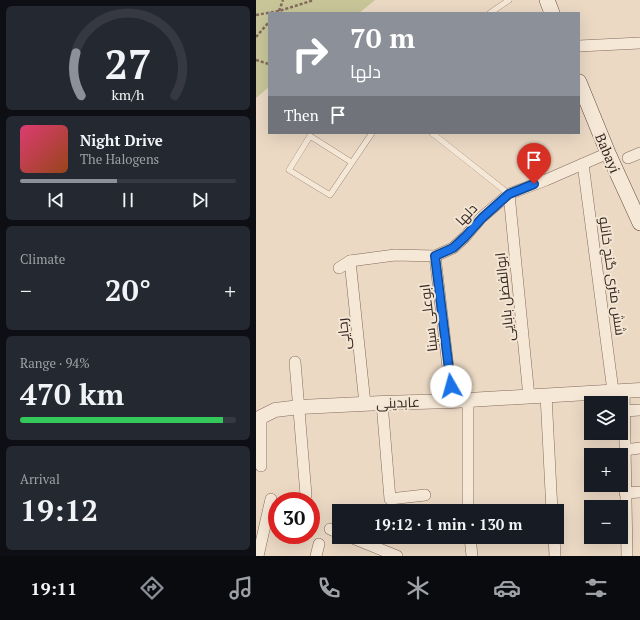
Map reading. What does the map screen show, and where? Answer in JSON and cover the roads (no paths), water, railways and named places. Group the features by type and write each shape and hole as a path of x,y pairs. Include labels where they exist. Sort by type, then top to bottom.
{"main road":[{"path":"546,0 552,12"},
{"name":"Babayi","path":"580,84 608,153 640,223"}],"street":[{"path":"580,46 640,44"},
{"name":"دلها","path":"339,268 350,261 394,255 435,256 453,248 482,218 509,194 608,153"},
{"path":"628,158 640,153"},
{"name":"شش متری گنج خانلو","path":"583,164 620,396"},
{"name":"ابوالفضل بابایی","path":"509,194 529,397"},
{"name":"ابوعلی سینا","path":"435,256 452,401"},
{"name":"رجایی","path":"350,261 365,404"},
{"path":"295,362 300,407 306,492"},
{"name":"عابدینی","path":"258,419 274,410 300,407 452,401 640,390"},
{"path":"546,395 552,504"},
{"path":"468,399 468,504"},
{"path":"382,403 390,499 425,495"},
{"path":"628,411 640,410"},
{"path":"258,419 261,466"},
{"path":"628,450 640,448"},
{"path":"625,493 640,492"},
{"name":"شش متری گنج خانلو","path":"625,493 627,556"},
{"path":"258,556 268,512"},
{"path":"316,556 319,544"},
{"path":"367,544 397,556"},
{"path":"471,544 472,556"},
{"path":"554,544 555,556"}],"lane":[{"path":"491,12 509,0"},
{"path":"352,162 310,136 289,170 330,195 371,134"},
{"path":"433,134 509,194"}]}
